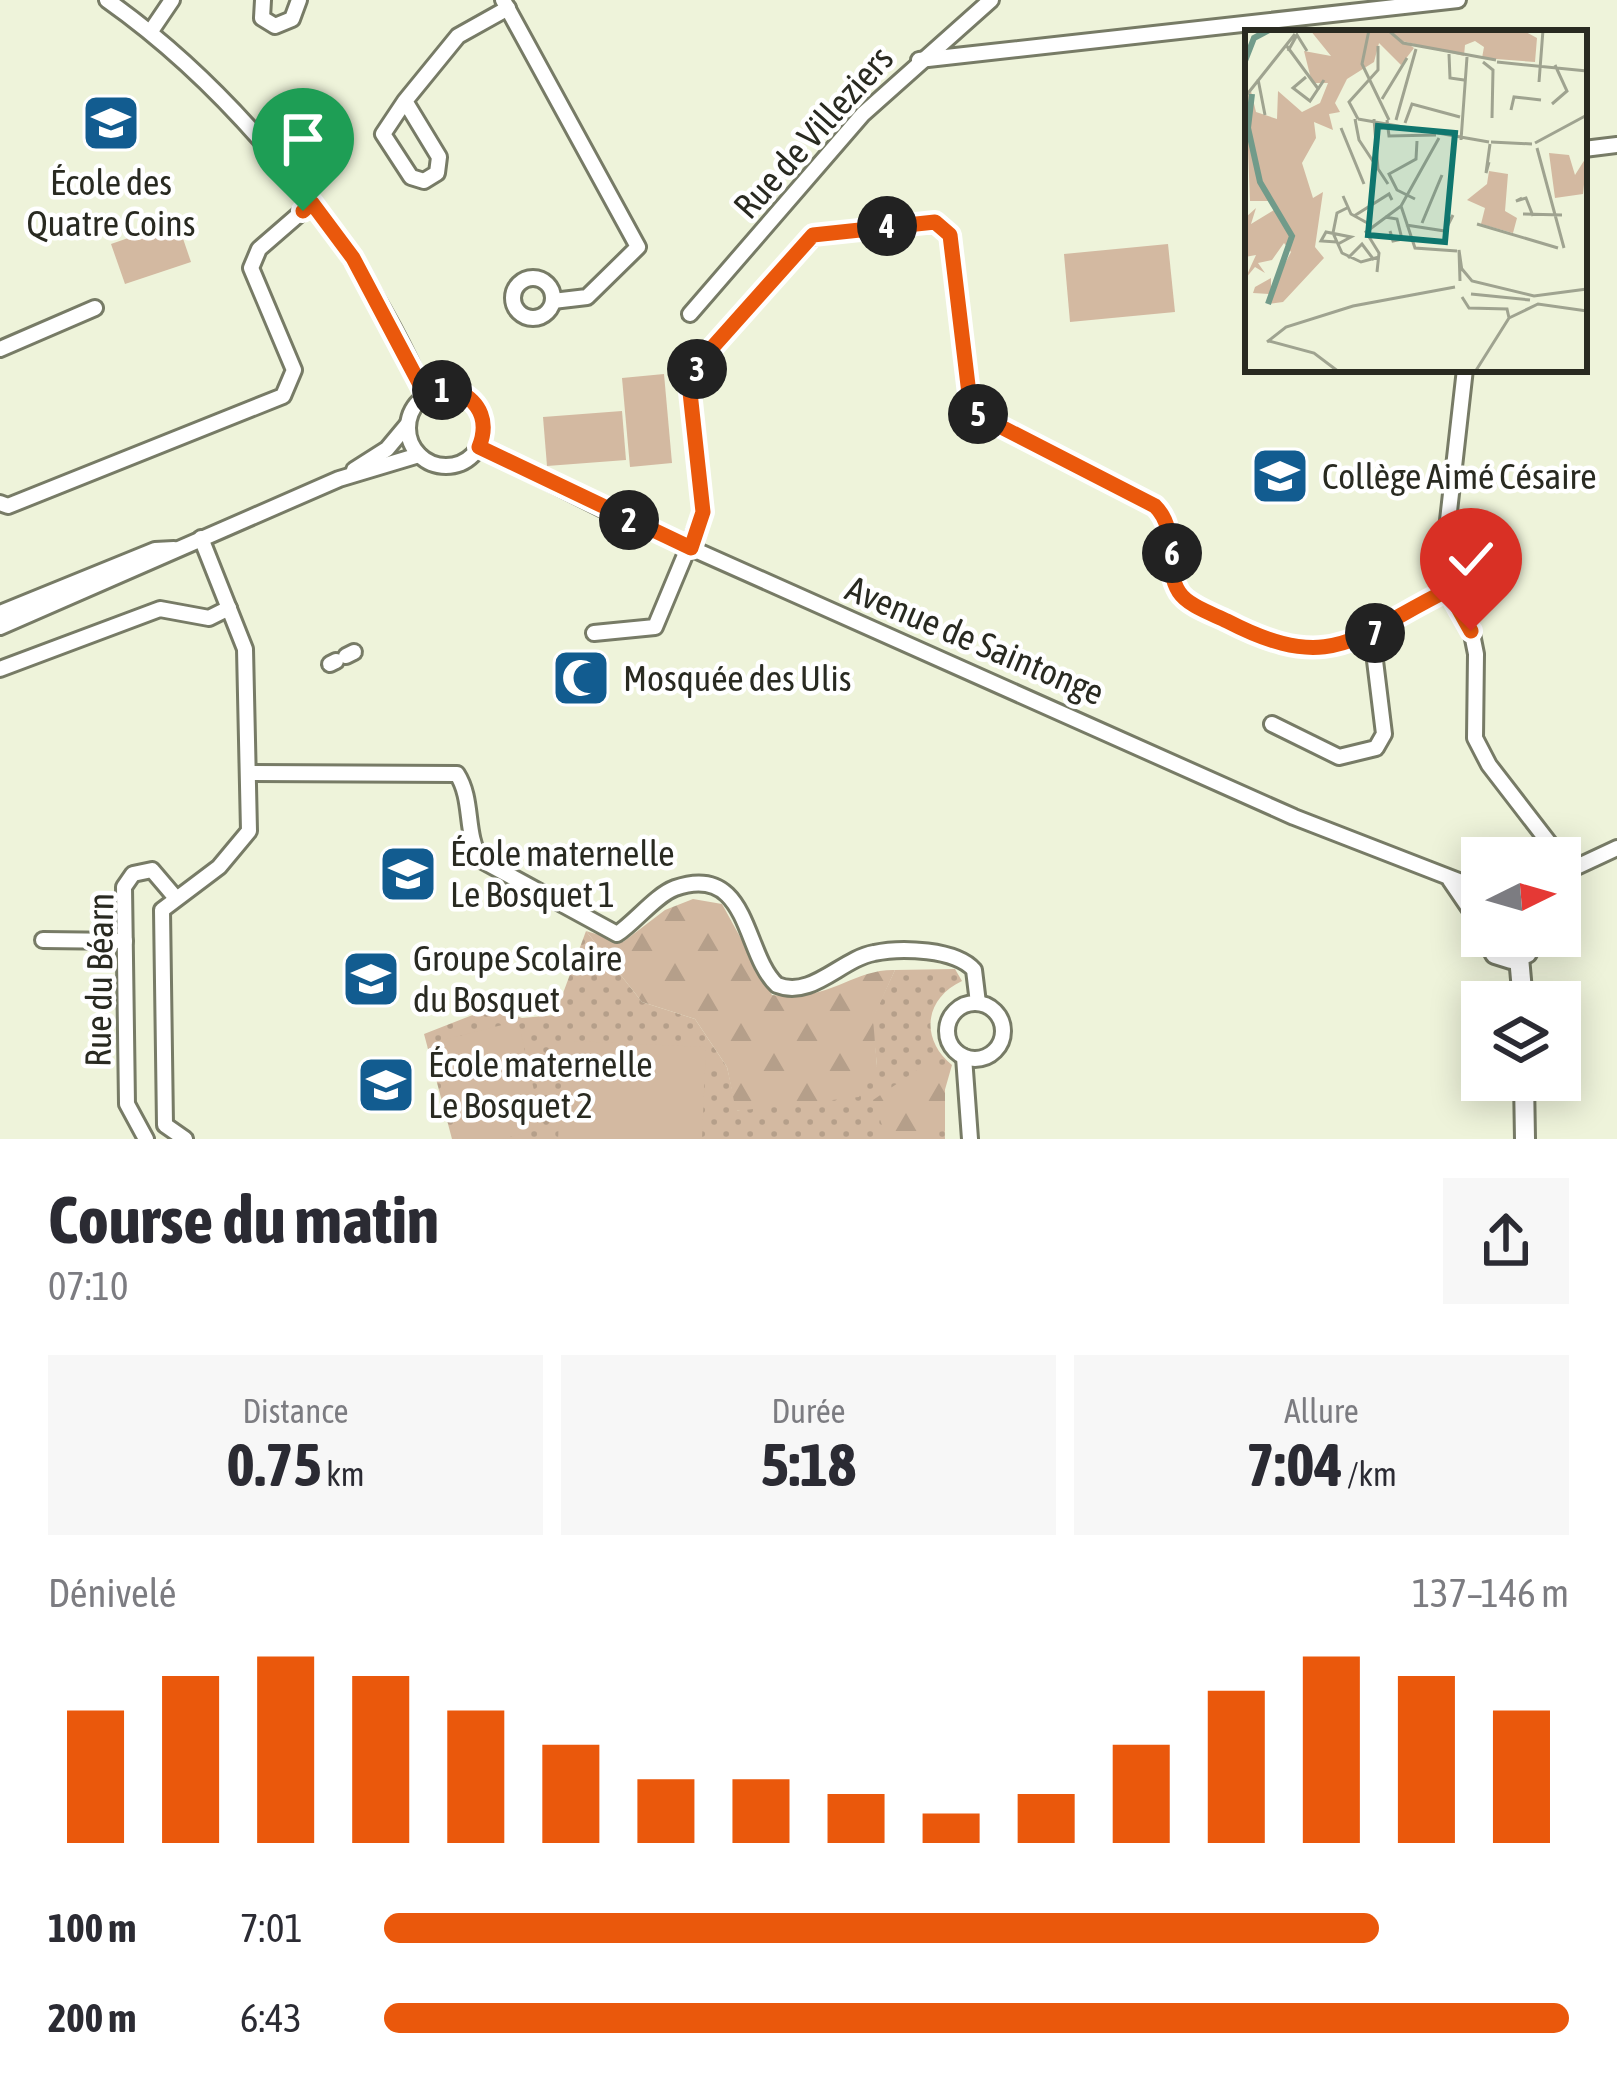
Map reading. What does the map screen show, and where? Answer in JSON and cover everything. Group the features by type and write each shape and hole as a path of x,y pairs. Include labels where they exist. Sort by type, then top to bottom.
{"street":[{"path":"107,0 152,32 312,203 353,258 425,394"},
{"path":"152,32 172,0"},
{"path":"263,0 262,18 274,26 292,19 298,0"},
{"name":"Rue de Villeziers","path":"690,314 863,114 991,0"},
{"path":"919,60 1459,0"},
{"path":"405,101 439,157 437,173 424,182 411,177 383,134 405,101 458,36 505,4 638,247 587,297 553,301"},
{"path":"1587,148 1617,145"},
{"path":"0,503 8,506 283,396 294,370 251,268 259,249 312,203"},
{"path":"594,633 655,627 691,548 703,512 689,383 703,358 813,235 942,225 953,248 970,402 978,415 1155,506 1170,530 1174,579 1186,600 1265,641 1317,646 1372,636 1410,607 1448,590"},
{"path":"0,349 95,308"},
{"path":"1465,372 1445,547 1448,590 1470,624 1476,654 1475,738 1539,837"},
{"path":"0,614 154,550 174,549 339,479 418,455 451,466 479,447 484,425 477,404 458,391 425,394"},
{"path":"339,479 387,449 425,394"},
{"path":"407,424 418,455"},
{"name":"Avenue de Saintonge","path":"479,447 691,548 1294,817 1461,883"},
{"path":"185,1139 165,1125 162,910 242,845 249,831 245,650 201,538"},
{"path":"0,627 160,562 174,549"},
{"path":"0,669 160,609 209,618 229,608"},
{"path":"1272,724 1339,757 1376,748 1384,734 1372,636"},
{"path":"249,773 457,774 466,788 472,846 481,860 617,934 673,888 698,886 738,904 761,964 777,985 800,989 874,952 957,956 974,970 977,1003"},
{"path":"1581,867 1617,848"},
{"name":"Rue du Béarn","path":"146,1139 127,1104 124,887 133,874 152,870 175,897"},
{"path":"1450,880 1461,896"},
{"path":"44,940 125,941"},
{"path":"1520,957 1522,981"},
{"path":"964,1057 992,1053 1002,1037 999,1018 977,1003 960,1007 949,1020 951,1046 964,1057 970,1139"},
{"path":"1524,1101 1525,1139"}],"green space":[{"path":"177,221 191,262 125,284 111,244"},
{"path":"1168,244 1175,312 1070,322 1064,254"},
{"path":"664,374 672,463 630,467 622,378"},
{"path":"622,411 626,460 547,466 543,417"},
{"path":"693,899 722,904 772,995 810,994 866,974 895,970 873,1019 877,1066 859,1097 736,1111 727,1067 695,1019 642,1002 586,931 623,942 665,910"},
{"path":"586,931 642,1002 695,1019 727,1067 737,1111 877,1066 872,1019 895,970 955,969 962,981 940,998 931,1020 935,1043 952,1065 944,1093 945,1139 452,1139 424,1034 493,1007 522,1018 555,1015"},
{"path":"518,1021 539,1112 532,1131 503,1139 458,1139 431,1043"},
{"path":"574,1041 706,1047 702,1139 558,1139 563,1051"},
{"path":"929,1062 945,1081 945,1131 930,1132 925,1139 887,1139 873,1100"}],"place":[{"name":"École des Quatre Coins","path":"111,123"},
{"name":"Collège Aimé Césaire","path":"1280,476"},
{"name":"Mosquée des Ulis","path":"581,678"},
{"name":"École maternelle Le Bosquet 1","path":"408,874"},
{"name":"Groupe Scolaire du Bosquet","path":"371,979"},
{"name":"École maternelle Le Bosquet 2","path":"386,1085"}],"route":[{"path":"303,211 312,203 353,258 425,394 458,391 477,404 484,425 479,447 691,548 703,512 689,383 703,358 813,235 935,222 950,235 970,402 978,415 1155,506 1170,530 1174,579 1186,600 1265,641 1346,645 1372,636 1410,607 1448,590 1471,631"}]}
